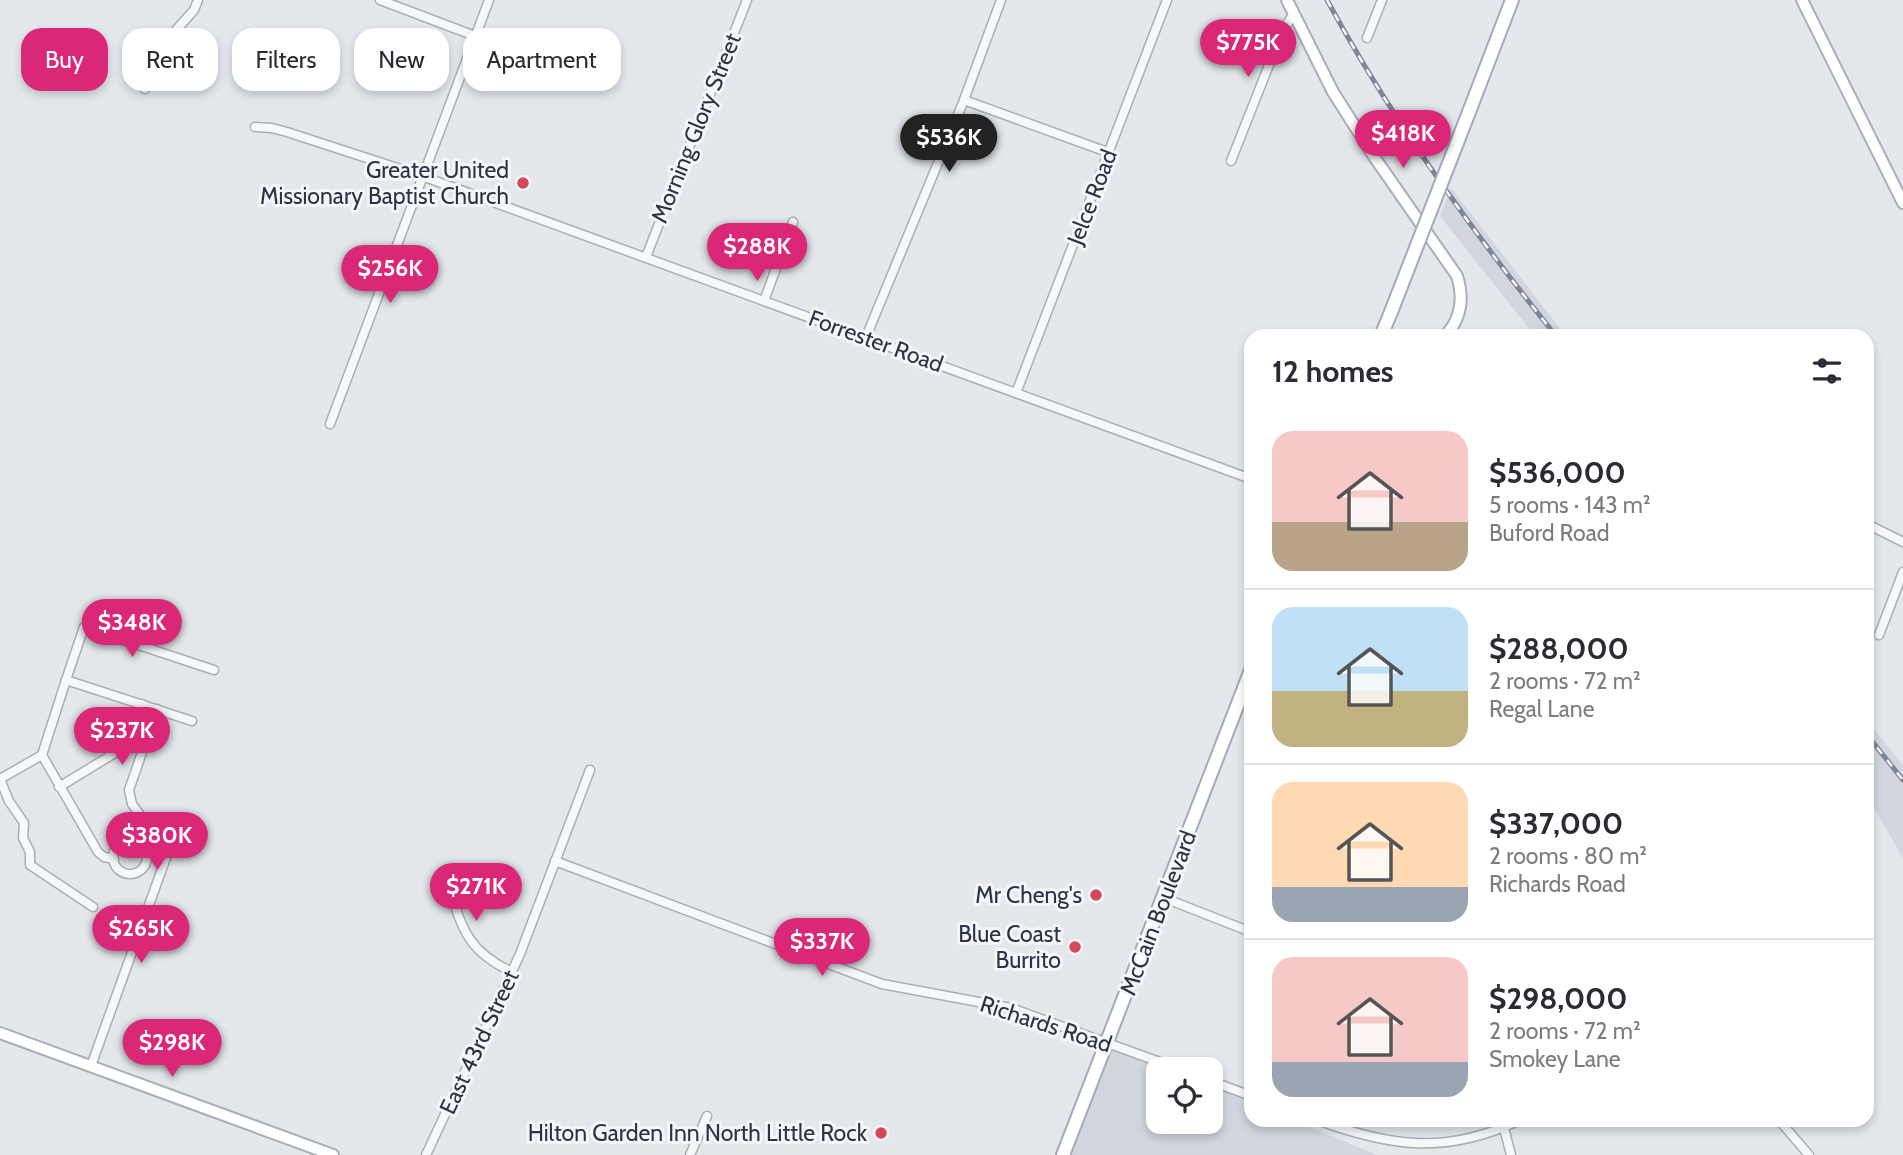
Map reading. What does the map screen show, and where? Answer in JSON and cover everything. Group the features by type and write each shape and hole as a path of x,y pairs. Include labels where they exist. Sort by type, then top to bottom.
{"main road":[{"path":"1384,329 1512,0"},
{"name":"McCain Boulevard","path":"1063,1155 1244,688"}],"street":[{"path":"178,28 194,10 198,0"},
{"path":"380,0 463,31"},
{"path":"478,28 489,0"},
{"name":"Morning Glory Street","path":"646,257 747,0"},
{"path":"866,337 964,100 1001,0"},
{"name":"Jelce Road","path":"1016,393 1167,0"},
{"path":"1287,0 1333,92 1457,276 1461,293 1460,310 1450,329"},
{"path":"1367,38 1382,0"},
{"path":"1802,0 1903,203"},
{"path":"1231,161 1282,32 1294,13"},
{"path":"330,424 463,68"},
{"path":"964,100 1110,153"},
{"name":"Forrester Road","path":"255,127 287,132 422,176 1244,476"},
{"path":"764,301 793,222"},
{"path":"1874,528 1903,542"},
{"path":"1879,635 1903,572"},
{"path":"93,907 30,865 30,852 23,838 24,823 9,801 0,779 42,755 84,627 214,670"},
{"path":"66,680 192,721"},
{"path":"59,788 124,748 131,738 142,704"},
{"path":"140,843 140,815 132,804 129,790 157,709"},
{"path":"42,755 99,852 104,857 114,859"},
{"name":"East 43rd Street","path":"426,1155 512,972 590,770"},
{"path":"124,841 140,843 145,849 145,862 139,871 129,873 119,869 114,859 116,848 124,841"},
{"path":"91,1066 167,855"},
{"path":"145,862 163,864"},
{"path":"145,862 160,874"},
{"name":"Richards Road","path":"555,862 882,984 1010,1008 1146,1057"},
{"path":"444,874 461,925 474,947 488,959 512,972"},
{"path":"1164,898 1244,929"},
{"path":"0,1033 334,1155"},
{"path":"1223,1086 1244,1093"},
{"path":"690,1155 707,1116"},
{"path":"1337,1127 1369,1138 1416,1145 1448,1143 1504,1128 1511,1155"},
{"path":"1785,1127 1809,1155"}],"shaded area":[{"path":"1451,188 1561,329 1529,329 1440,216"},
{"path":"1874,730 1903,765 1903,858 1874,808"},
{"path":"1107,1043 1146,1059 1146,1134 1223,1134 1223,1091 1244,1100 1244,1127 1310,1127 1377,1155 1063,1155"}],"railway":[{"path":"1327,0 1378,88 1434,173 1551,329"},
{"path":"1874,744 1903,780"}],"place":[{"name":"Greater United Missionary Baptist Church","path":"523,183"},
{"name":"Mr Cheng's","path":"1096,895"},
{"name":"Blue Coast Burrito","path":"1075,947"},
{"name":"Hilton Garden Inn North Little Rock","path":"881,1133"}]}
